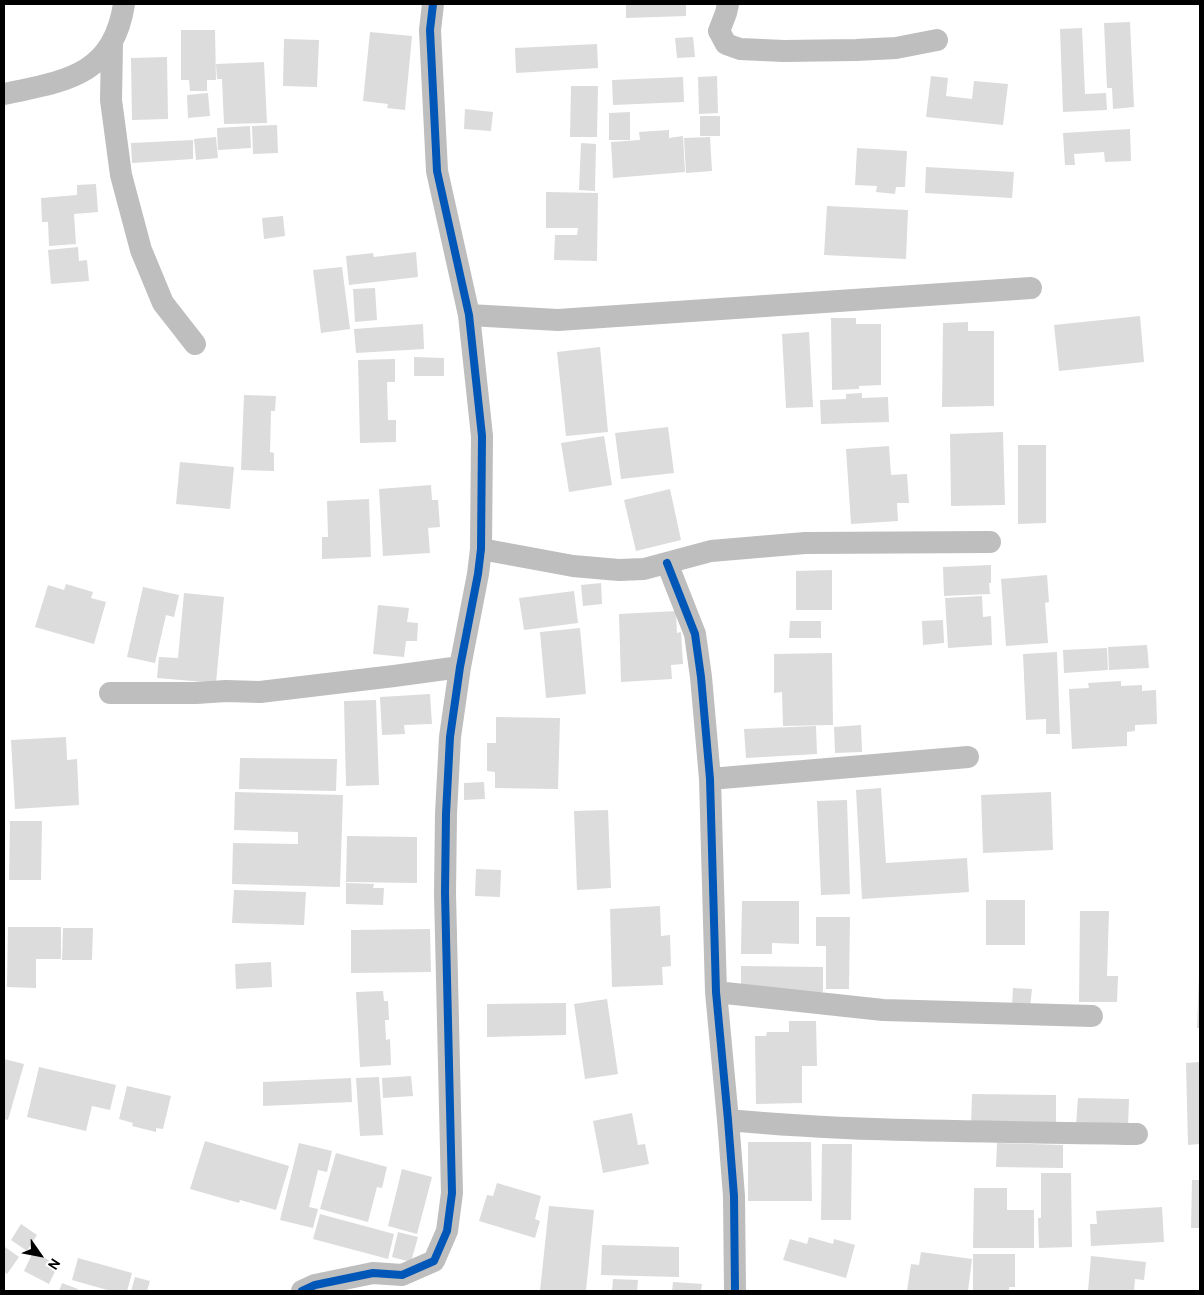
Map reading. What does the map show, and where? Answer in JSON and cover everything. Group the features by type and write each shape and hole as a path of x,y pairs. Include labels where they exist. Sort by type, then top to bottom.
{"street":[{"path":"4,94 76,76 91,67 112,43 121,22 124,4"},
{"path":"302,1291 315,1285 373,1273 402,1275 434,1260 447,1231 452,1193 445,903 446,814 450,737 460,666 481,549 482,436 469,315 437,171 430,30 433,4"},
{"path":"728,4 719,31 726,44 740,49 784,51 896,48 937,40"},
{"path":"112,43 111,100 121,175 141,250 163,303 195,344"},
{"path":"469,315 558,320 1031,288"},
{"path":"481,549 573,566 619,570 644,569 711,551 805,543 990,542"},
{"path":"667,563 695,634 701,678 710,779 716,992 734,1196 735,1291"},
{"path":"110,693 226,690 260,692 460,666"},
{"path":"710,779 968,757"},
{"path":"716,992 883,1010 1092,1016"},
{"path":"728,1120 798,1127 943,1132 1137,1134"},
{"path":"373,1273 401,1291"}],"building":[{"path":"626,4 686,4 686,16 626,18"},
{"path":"1130,22 1134,107 1113,109 1112,88 1107,88 1104,23"},
{"path":"1082,28 1085,94 1106,93 1107,110 1063,112 1060,29"},
{"path":"181,30 215,30 216,80 207,80 207,91 190,91 189,80 181,80"},
{"path":"370,32 412,36 405,110 387,108 388,104 363,101"},
{"path":"693,37 695,57 677,58 675,38"},
{"path":"284,39 319,40 317,87 283,86"},
{"path":"597,44 598,68 516,73 515,48"},
{"path":"167,57 168,119 132,120 131,58"},
{"path":"264,62 267,123 224,124 222,79 217,79 216,64"},
{"path":"717,76 718,113 699,114 698,77"},
{"path":"931,76 948,78 946,96 972,99 974,81 1008,84 1003,125 926,117"},
{"path":"683,77 684,102 613,105 612,80"},
{"path":"571,86 598,86 597,137 570,137"},
{"path":"208,93 210,116 188,118 187,95"},
{"path":"465,109 493,112 491,131 464,129"},
{"path":"630,112 630,140 609,140 609,113"},
{"path":"700,116 720,116 720,136 700,136"},
{"path":"277,125 278,153 253,154 252,126"},
{"path":"250,126 251,148 218,150 217,128"},
{"path":"1130,129 1131,161 1105,162 1104,152 1074,154 1075,165 1065,165 1063,133"},
{"path":"669,130 669,138 683,136 685,172 613,178 611,142 640,140 639,132"},
{"path":"216,137 218,158 196,160 194,139"},
{"path":"710,137 712,171 686,173 684,138"},
{"path":"193,140 193,159 132,163 131,143"},
{"path":"581,143 596,144 595,191 579,190"},
{"path":"857,148 907,151 905,187 896,187 895,194 876,192 877,186 855,185"},
{"path":"926,167 1014,172 1012,198 925,193"},
{"path":"96,184 98,212 74,214 76,244 49,246 48,222 42,222 41,198 77,195 77,185"},
{"path":"546,192 598,193 597,261 554,260 555,235 577,235 578,228 546,228"},
{"path":"827,206 908,210 906,259 824,255"},
{"path":"283,216 285,236 264,239 262,218"},
{"path":"78,247 79,261 87,260 89,281 51,284 48,250"},
{"path":"416,252 418,277 349,285 346,256 373,253 374,257"},
{"path":"342,267 350,329 321,333 313,270"},
{"path":"375,288 377,320 355,322 353,289"},
{"path":"1140,316 1144,362 1059,371 1054,325"},
{"path":"831,318 856,318 856,324 881,324 881,385 859,386 859,389 832,390"},
{"path":"968,322 968,331 994,331 994,406 942,407 943,323"},
{"path":"423,324 424,349 356,353 354,329"},
{"path":"809,332 813,407 786,408 782,334"},
{"path":"600,347 608,432 566,436 557,352"},
{"path":"414,357 444,358 444,376 414,376"},
{"path":"395,359 395,382 387,382 388,420 396,420 396,442 360,443 358,360"},
{"path":"862,393 862,398 888,397 889,422 821,424 820,400 846,399 846,394"},
{"path":"244,395 276,396 275,411 271,411 270,452 274,453 274,471 241,470"},
{"path":"668,427 674,473 621,479 615,433"},
{"path":"1003,432 1005,505 951,506 950,434"},
{"path":"604,436 612,485 569,492 561,443"},
{"path":"1018,445 1046,445 1046,523 1018,524"},
{"path":"889,446 891,475 907,474 909,503 897,503 898,521 851,524 846,449"},
{"path":"180,462 234,467 230,509 176,504"},
{"path":"431,485 432,500 438,500 440,527 428,528 430,553 383,556 379,489"},
{"path":"670,489 681,540 636,551 624,500"},
{"path":"369,499 371,557 322,559 322,537 328,537 327,501"},
{"path":"991,565 990,594 944,596 943,567"},
{"path":"832,570 832,610 796,610 796,571"},
{"path":"1047,575 1049,602 1045,603 1048,643 1006,646 1001,579"},
{"path":"601,583 602,604 583,606 581,585"},
{"path":"66,584 93,592 91,598 106,602 94,644 35,627 48,585 64,590"},
{"path":"143,587 179,595 174,617 166,615 155,663 127,657"},
{"path":"574,591 578,623 524,630 519,598"},
{"path":"184,593 224,597 216,683 157,678 159,657 178,658"},
{"path":"982,596 983,617 991,616 992,645 948,648 945,598"},
{"path":"378,605 409,608 407,622 418,623 417,641 406,641 404,657 373,654"},
{"path":"676,611 677,633 681,632 683,664 671,665 672,679 621,682 619,614"},
{"path":"943,620 944,643 923,645 922,621"},
{"path":"790,621 821,621 821,638 789,638"},
{"path":"580,628 586,694 546,698 540,632"},
{"path":"1147,645 1149,668 1109,670 1108,647"},
{"path":"1107,648 1108,670 1064,673 1063,650"},
{"path":"1057,652 1060,734 1046,734 1046,719 1026,720 1023,654"},
{"path":"832,653 833,725 783,726 782,692 774,693 774,654"},
{"path":"1121,681 1121,686 1142,685 1142,691 1156,690 1157,724 1135,725 1135,731 1127,732 1127,746 1072,749 1069,689 1089,688 1088,683"},
{"path":"430,694 432,724 404,725 405,734 382,735 380,697"},
{"path":"376,700 379,785 346,786 344,701"},
{"path":"496,717 560,718 558,789 495,788 495,772 487,771 487,743 496,743"},
{"path":"861,725 862,752 835,753 834,727"},
{"path":"816,726 817,754 746,758 744,729"},
{"path":"66,737 67,760 77,759 79,805 15,809 11,740"},
{"path":"240,758 337,759 336,791 239,789"},
{"path":"484,782 485,799 464,800 464,783"},
{"path":"881,788 886,863 967,858 969,892 862,899 856,790"},
{"path":"235,792 343,795 340,887 232,884 233,843 298,844 298,832 234,830"},
{"path":"1051,792 1053,850 983,853 981,795"},
{"path":"847,800 850,894 821,895 817,801"},
{"path":"608,810 611,888 577,890 574,811"},
{"path":"10,821 42,821 41,880 9,880"},
{"path":"347,836 417,837 417,883 346,882"},
{"path":"476,869 501,870 500,897 475,896"},
{"path":"346,883 374,884 373,888 384,888 383,905 346,904"},
{"path":"234,890 306,892 304,925 232,923"},
{"path":"986,900 1025,900 1025,945 986,945"},
{"path":"742,901 799,901 799,944 772,943 772,954 741,954"},
{"path":"660,906 661,936 670,935 671,966 662,967 663,985 612,987 610,909"},
{"path":"1080,911 1109,911 1107,976 1118,976 1117,1002 1079,1002"},
{"path":"816,917 850,917 849,989 826,989 826,946 816,946"},
{"path":"8,927 61,927 61,959 36,959 36,988 7,987"},
{"path":"63,928 93,928 92,960 62,960"},
{"path":"430,929 431,972 351,973 351,930"},
{"path":"271,962 272,987 236,989 235,964"},
{"path":"741,966 823,967 823,992 741,991"},
{"path":"1199,975 1200,1028 1197,1028"},
{"path":"1013,988 1032,989 1030,1007 1012,1005"},
{"path":"383,991 384,1001 388,1001 389,1020 385,1020 386,1040 390,1039 391,1065 360,1067 356,992"},
{"path":"607,999 618,1074 585,1079 574,1004"},
{"path":"566,1003 566,1035 487,1037 487,1004"},
{"path":"789,1021 816,1021 817,1066 802,1066 802,1103 756,1104 755,1036 766,1036 767,1032 789,1032"},
{"path":"4,1059 24,1064 8,1120 4,1119"},
{"path":"1200,1062 1200,1144 1188,1145 1186,1063"},
{"path":"39,1067 116,1085 110,1110 92,1106 86,1131 27,1117"},
{"path":"411,1076 413,1096 383,1098 382,1078"},
{"path":"379,1077 383,1135 360,1136 356,1078"},
{"path":"351,1078 352,1102 263,1106 263,1082"},
{"path":"127,1086 171,1096 163,1129 156,1128 156,1132 132,1126 133,1123 119,1119"},
{"path":"972,1094 1056,1095 1056,1126 971,1126"},
{"path":"1078,1098 1129,1099 1128,1127 1076,1125"},
{"path":"632,1113 638,1145 645,1144 649,1164 603,1173 593,1121"},
{"path":"205,1141 289,1166 276,1210 240,1200 239,1203 190,1189"},
{"path":"748,1142 811,1142 812,1201 748,1201"},
{"path":"299,1143 332,1151 327,1172 318,1170 309,1207 318,1209 313,1228 280,1220"},
{"path":"997,1143 1063,1145 1063,1168 996,1167"},
{"path":"822,1144 852,1144 851,1220 821,1220"},
{"path":"336,1153 387,1167 382,1188 377,1187 368,1222 320,1209"},
{"path":"402,1169 432,1177 417,1234 388,1226"},
{"path":"1041,1173 1071,1173 1072,1247 1039,1248 1038,1218 1041,1218"},
{"path":"1192,1180 1200,1180 1200,1228 1191,1228"},
{"path":"497,1183 541,1196 535,1219 540,1221 535,1238 479,1221 487,1195 493,1196"},
{"path":"974,1188 1007,1188 1007,1210 1034,1210 1034,1248 973,1248"},
{"path":"549,1206 594,1210 586,1291 540,1291"},
{"path":"1162,1207 1164,1242 1091,1246 1090,1224 1097,1224 1096,1211"},
{"path":"320,1214 394,1234 388,1259 313,1239"},
{"path":"21,1224 37,1235 27,1251 11,1240"},
{"path":"398,1232 418,1237 411,1262 392,1257"},
{"path":"809,1237 833,1244 834,1239 855,1245 846,1278 783,1260 790,1239 807,1244"},
{"path":"602,1245 679,1247 679,1277 601,1275"},
{"path":"5,1247 19,1257 7,1274 4,1272"},
{"path":"33,1252 58,1265 49,1284 24,1271"},
{"path":"921,1252 972,1259 968,1291 907,1291 911,1264 919,1265"},
{"path":"973,1254 1015,1254 1015,1287 1009,1287 1009,1291 973,1291"},
{"path":"1091,1256 1146,1262 1144,1280 1135,1279 1134,1291 1088,1291"},
{"path":"78,1258 132,1273 127,1291 111,1291 72,1280"},
{"path":"135,1277 150,1281 147,1291 131,1291"},
{"path":"613,1279 638,1280 637,1291 612,1291"},
{"path":"673,1282 702,1284 701,1291 672,1291"},
{"path":"62,1283 78,1289 77,1291 59,1291"}],"cycle path":[{"path":"302,1291 315,1285 373,1273 402,1275 434,1261 447,1231 452,1193 445,893 446,814 450,737 460,667 481,549 482,436 469,315 437,171 430,30 433,4"},
{"path":"667,563 695,634 701,677 710,779 716,992 734,1196 735,1291"}]}
